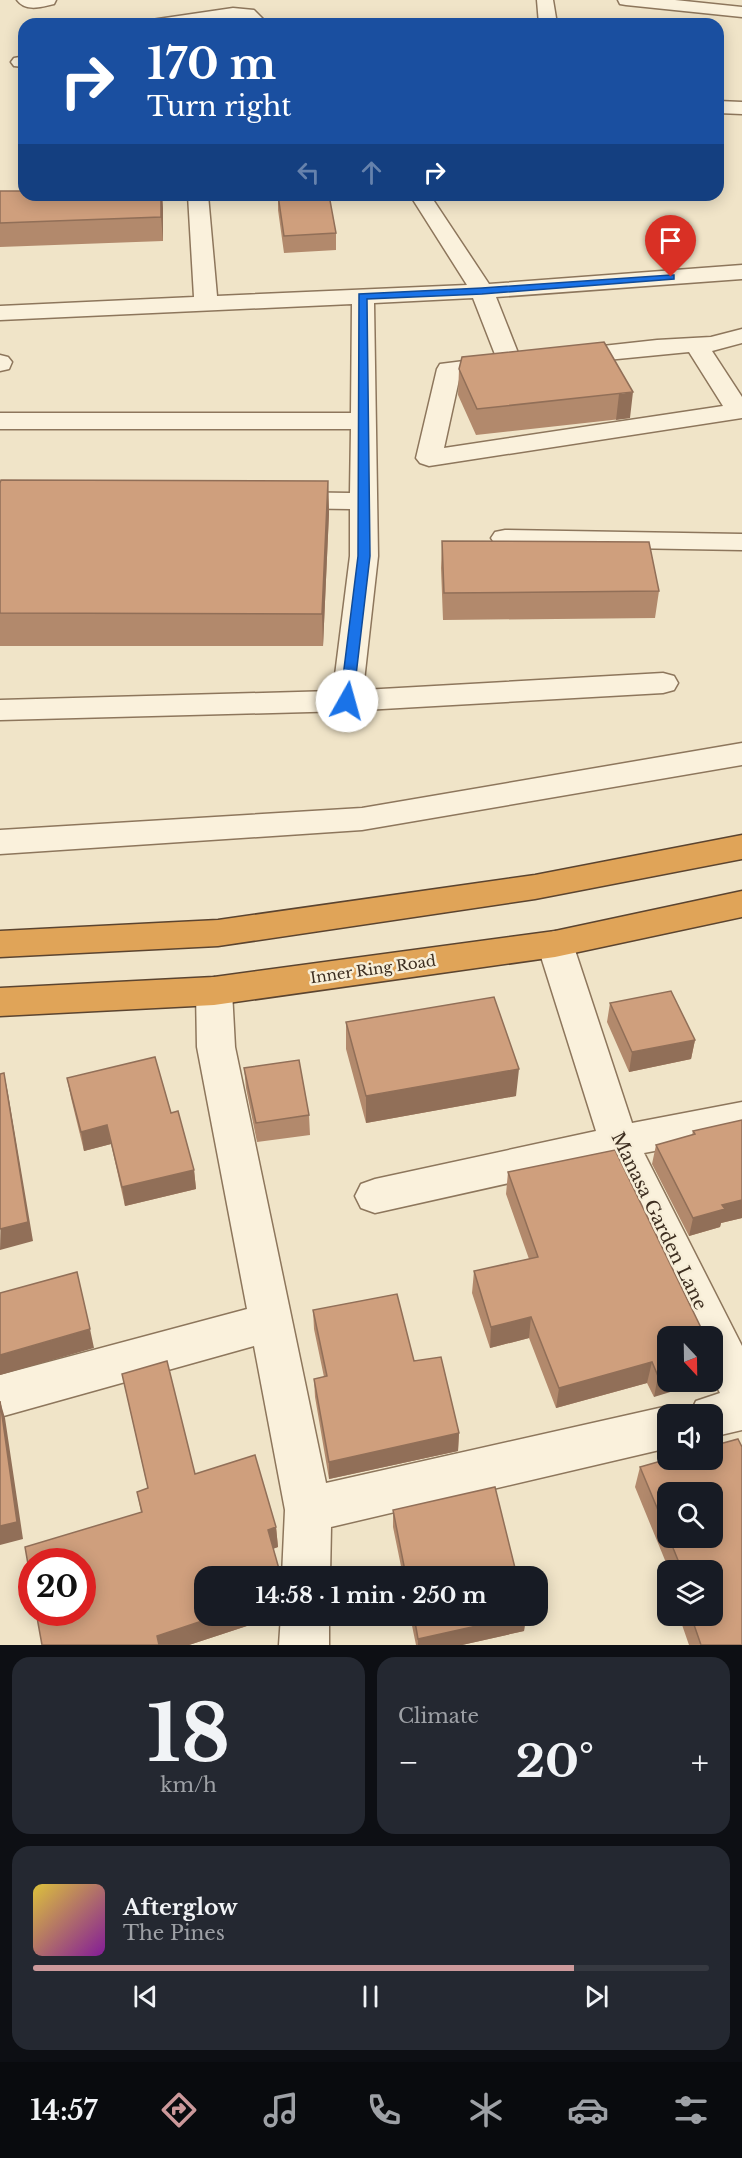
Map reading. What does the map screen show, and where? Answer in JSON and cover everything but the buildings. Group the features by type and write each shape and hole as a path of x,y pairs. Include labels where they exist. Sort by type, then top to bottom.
{"highway":[{"path":"0,944 218,933 535,887 742,847"},
{"name":"Inner Ring Road","path":"0,1002 214,992 555,944 742,904"}],"street":[{"path":"25,0 30,3 48,0"},
{"path":"545,0 547,18"},
{"path":"626,0 742,12"},
{"path":"193,18 223,13 242,13 254,18"},
{"path":"724,107 742,108"},
{"path":"198,201 206,303"},
{"path":"424,201 528,361"},
{"path":"0,313 482,291 742,272"},
{"path":"347,701 364,556 363,296"},
{"path":"696,345 740,414 429,458 449,369 528,361 696,345 711,344 742,336"},
{"path":"0,421 363,421"},
{"path":"258,500 363,501"},
{"path":"506,538 742,542"},
{"path":"0,710 347,701 663,683"},
{"path":"0,842 362,819 742,754"},
{"name":"Manasa Garden Lane","path":"555,944 619,1142 742,1391"},
{"path":"214,992 216,1047 308,1510 306,1566"},
{"path":"375,1196 619,1142 742,1118"},
{"path":"0,1396 271,1322"},
{"path":"723,1413 742,1409"},
{"path":"308,1510 657,1430"},
{"path":"304,1645 305,1626"}],"route":[{"path":"347,701 364,556 363,296 482,291 671,277"}]}
